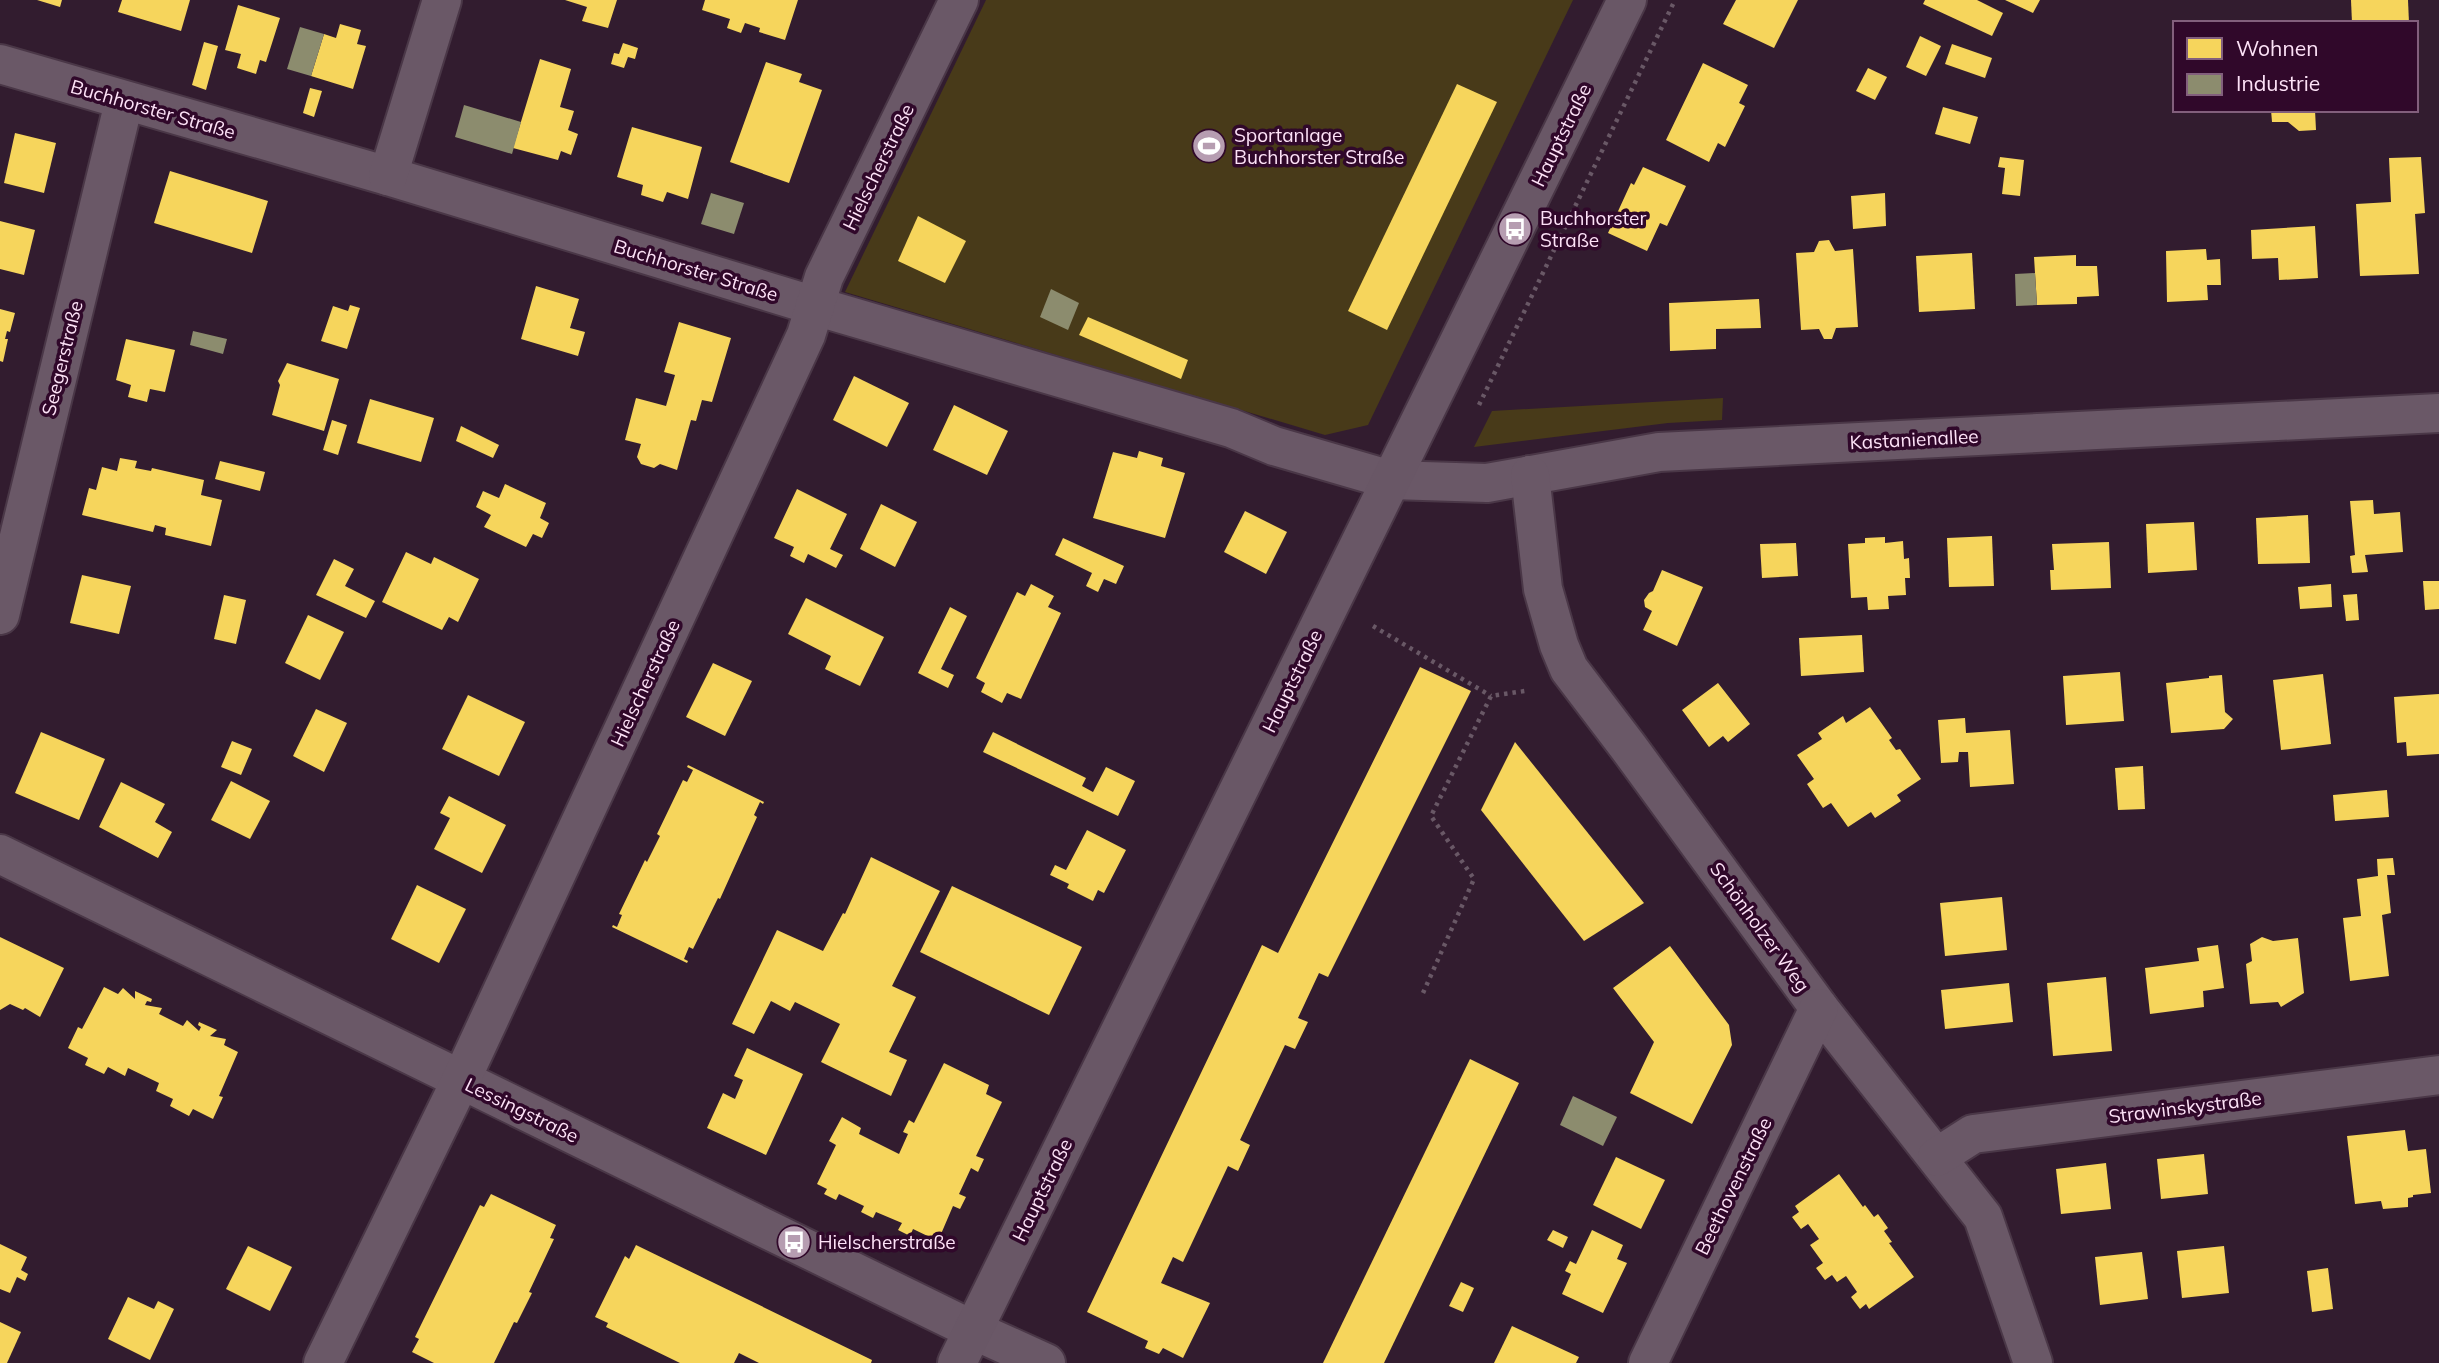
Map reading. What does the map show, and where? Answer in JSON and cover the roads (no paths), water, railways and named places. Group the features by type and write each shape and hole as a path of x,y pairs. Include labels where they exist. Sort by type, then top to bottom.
{"main road":[{"name":"Hauptstraße","path":"965,1347 1627,0"}],"street":[{"path":"388,176 442,0"},
{"name":"Hielscherstraße","path":"323,1363 461,1080 806,335 824,277 959,0"},
{"name":"Buchhorster Straße","path":"0,64 124,102 388,176 1219,425 1274,446 1391,480"},
{"name":"Seegerstraße","path":"0,615 124,102"},
{"name":"Kastanienallee","path":"1391,480 1487,483 1659,452 2439,413"},
{"name":"Schönholzer Weg","path":"1531,475 1543,589 1569,669 1819,1008 1983,1217 2033,1363"},
{"name":"Lessingstraße","path":"0,855 461,1080 965,1347 1045,1363"},
{"name":"Beethovenstraße","path":"1648,1363 1819,1008"},
{"name":"Strawinskystraße","path":"1937,1157 1973,1134 2439,1075"}],"place":[{"name":"Sportanlage Buchhorster Straße","path":"1209,146"},
{"name":"Buchhorster Straße","path":"1515,229"},
{"name":"Hielscherstraße","path":"794,1242"}]}
